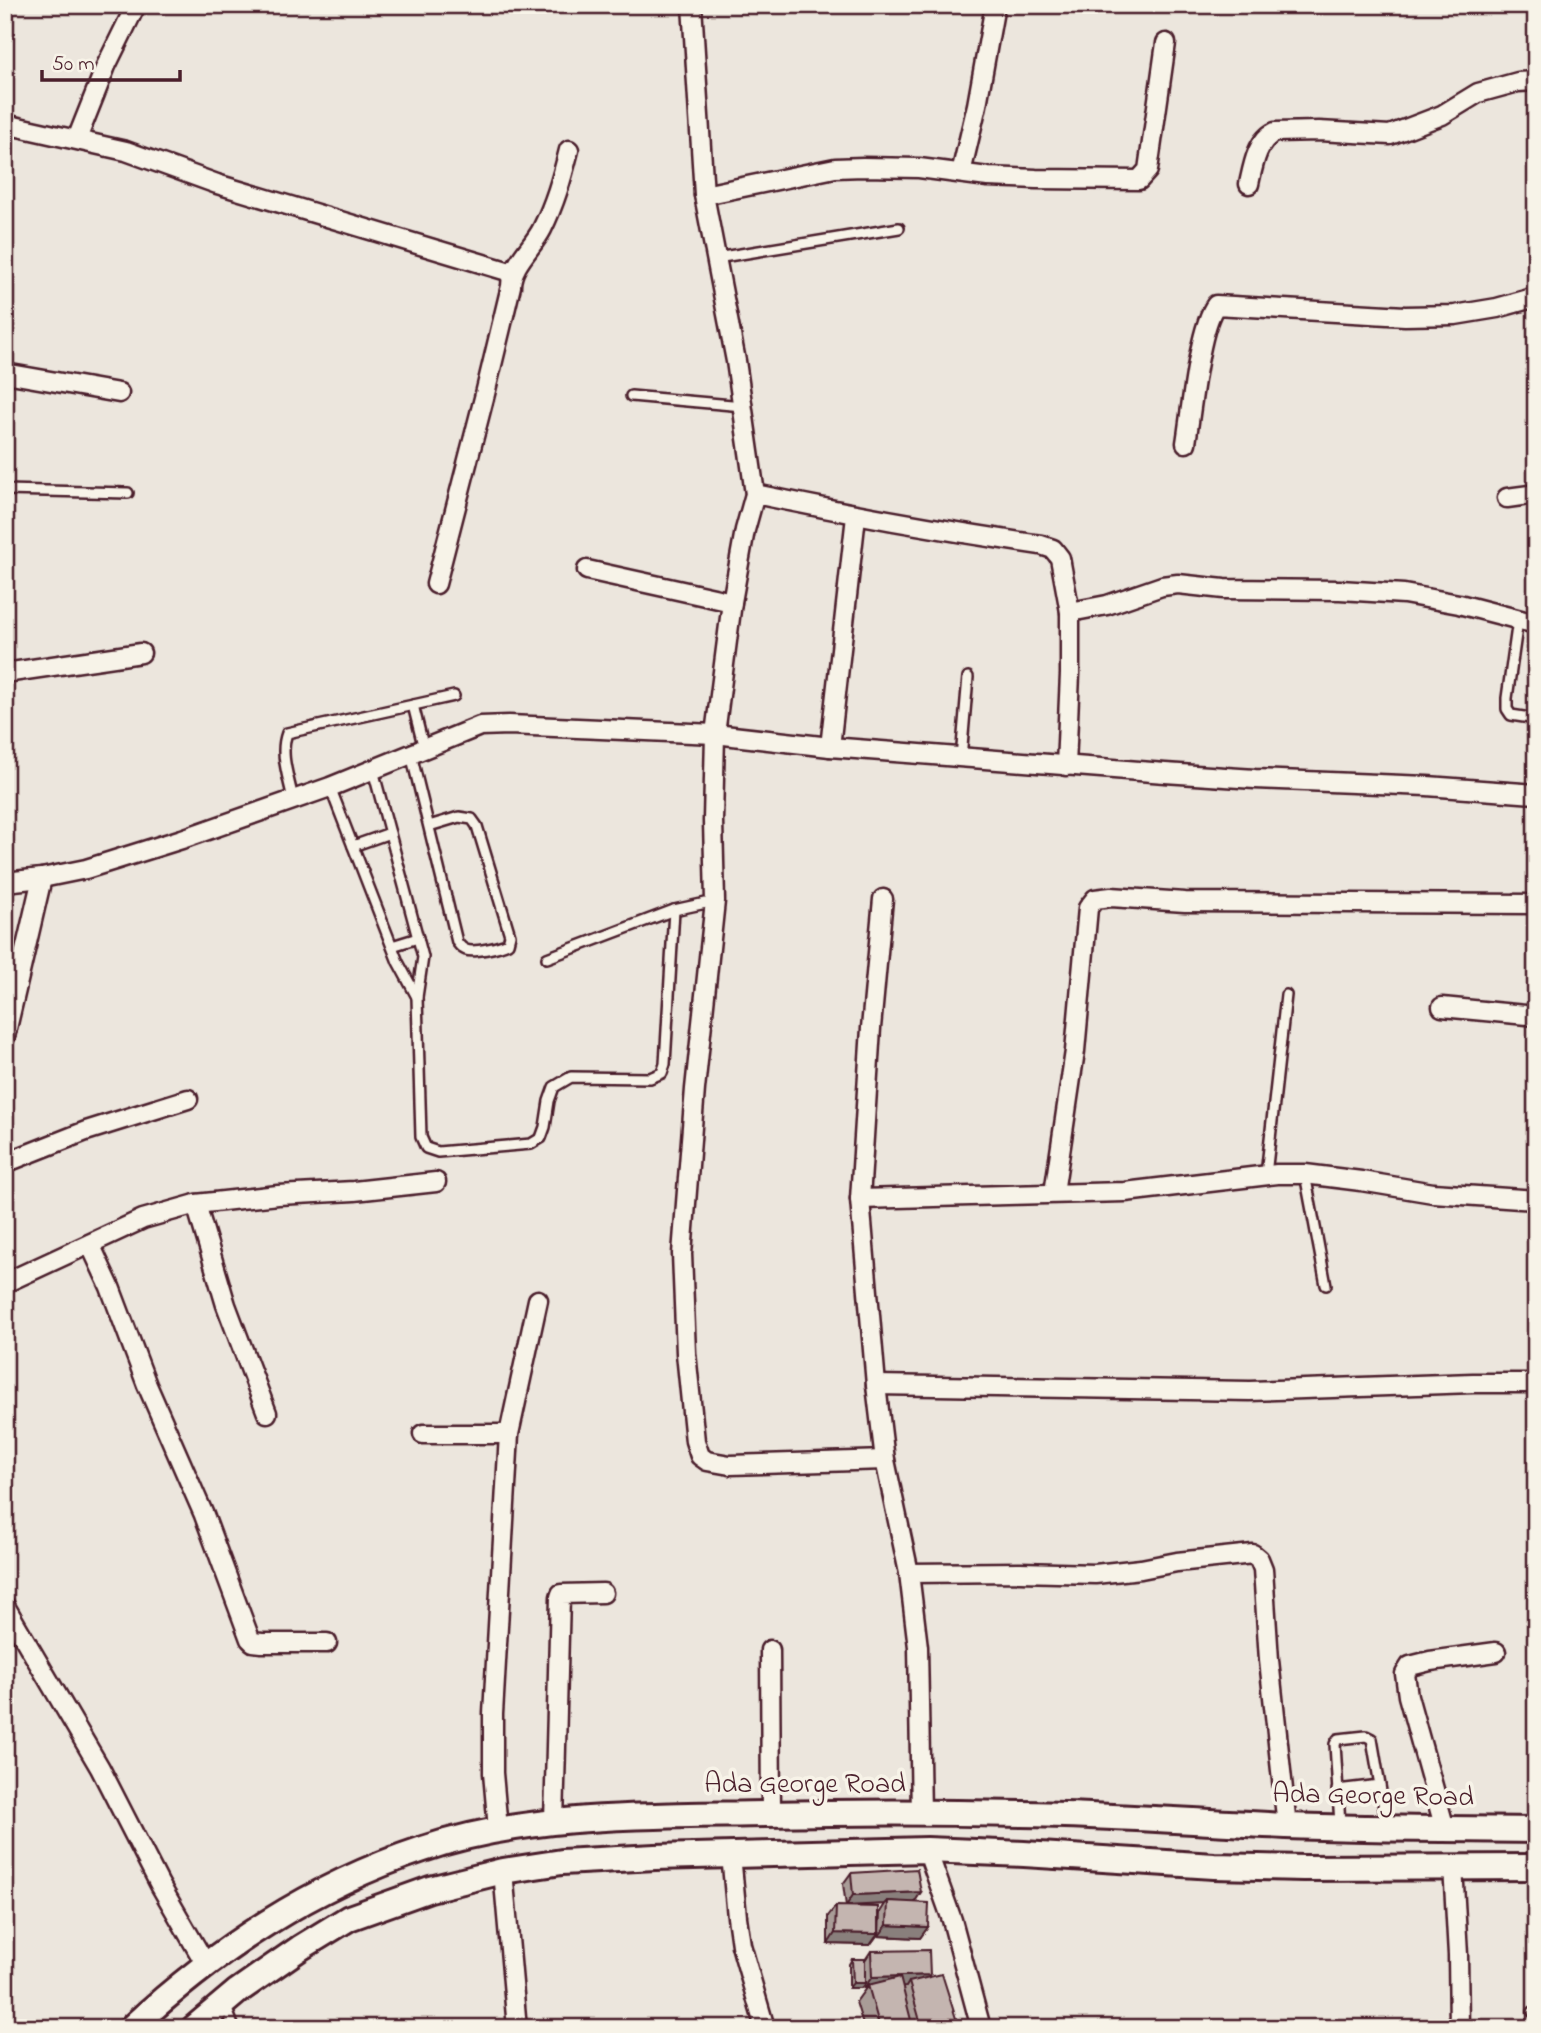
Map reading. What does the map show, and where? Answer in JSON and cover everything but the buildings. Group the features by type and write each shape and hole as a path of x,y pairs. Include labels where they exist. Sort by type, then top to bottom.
{"main road":[{"name":"Ada George Road","path":"131,2028 205,1964 277,1915 351,1876 424,1848 498,1829 554,1822 669,1816 1047,1814 1287,1826 1536,1830"},
{"path":"194,2028 238,1991 349,1918 430,1889 503,1871 562,1862 732,1854 928,1850 1214,1866 1536,1867"}],"street":[{"path":"77,139 106,66 136,5"},
{"path":"692,5 704,195 743,406 755,494 745,530 732,602 715,734 713,821 716,901 695,1089 682,1254 686,1353 695,1441 700,1456 707,1461 730,1465 885,1460"},
{"path":"961,173 977,105 995,5"},
{"path":"704,195 835,168 863,167 919,168 1036,179 1139,180 1147,170 1149,160 1166,43"},
{"path":"1249,184 1255,156 1269,135 1275,132 1319,131 1390,135 1442,115 1478,93 1518,82 1536,81"},
{"path":"5,124 126,151 217,184 507,271 511,276"},
{"path":"436,584 485,394 511,286 511,276 547,219 558,194 569,150"},
{"path":"1186,443 1205,330 1216,304 1405,316 1455,315 1497,308 1536,296"},
{"path":"5,373 119,393"},
{"path":"755,494 856,516 1053,549 1060,558 1070,612 1066,765"},
{"path":"1507,498 1536,494"},
{"path":"830,747 856,516"},
{"path":"587,570 732,602"},
{"path":"1070,612 1107,605 1162,586 1178,584 1224,589 1340,590 1404,594 1459,604 1527,622"},
{"path":"5,673 141,653"},
{"path":"5,882 86,869 182,839 330,787 480,726 567,726 715,734 961,758 1255,779 1427,786 1536,794"},
{"path":"5,1037 41,878"},
{"path":"1054,1193 1075,1051 1087,908 1095,899 1111,897 1185,902 1536,904"},
{"path":"883,899 871,1028 860,1199 885,1460 909,1573 918,1647 921,1814"},
{"path":"1442,1007 1536,1016"},
{"path":"5,1163 86,1131 188,1099"},
{"path":"860,1199 1125,1192 1266,1175 1305,1174 1433,1193 1536,1200"},
{"path":"5,1283 143,1219 196,1204 436,1182"},
{"path":"196,1204 226,1304 267,1413"},
{"path":"90,1244 204,1516 250,1639 262,1643 327,1643"},
{"path":"498,1829 493,1773 493,1714 509,1434 538,1300"},
{"path":"876,1385 1250,1391 1536,1383"},
{"path":"423,1434 509,1434"},
{"path":"909,1573 1095,1574 1253,1554 1259,1559 1262,1569 1287,1826"},
{"path":"554,1822 560,1597 561,1594 603,1593"},
{"path":"5,1606 100,1768 160,1885 205,1964"},
{"path":"770,1650 771,1814"},
{"path":"1445,1829 1408,1696 1405,1674 1410,1666 1430,1661 1496,1652"},
{"path":"928,1850 952,1920 981,2028"},
{"path":"732,1854 741,1945 765,2028"},
{"path":"1452,1866 1458,1955 1459,2028"},
{"path":"503,1871 517,2028"}],"lane":[{"path":"716,258 899,228"},
{"path":"631,396 743,406"},
{"path":"5,490 128,493"},
{"path":"1527,622 1507,698 1507,709 1511,715 1536,719"},
{"path":"961,758 968,677"},
{"path":"293,800 284,754 284,742 288,733 454,696"},
{"path":"413,705 417,752 429,826 457,942 469,952 508,943 510,935 477,826 472,818 459,817 429,826"},
{"path":"373,770 423,957 417,997 421,1137 426,1148 438,1152 531,1144 541,1138 554,1087 571,1077 650,1078 662,1073 665,1064 674,911"},
{"path":"330,787 398,962 417,997"},
{"path":"353,846 390,834"},
{"path":"547,958 674,911 716,901"},
{"path":"392,946 418,937"},
{"path":"1266,1175 1286,995"},
{"path":"1305,1174 1326,1285"},
{"path":"1340,1827 1335,1744 1338,1740 1366,1736 1372,1739 1387,1828"},
{"path":"1337,1790 1380,1785"},
{"path":"224,2003 234,2028"}]}
